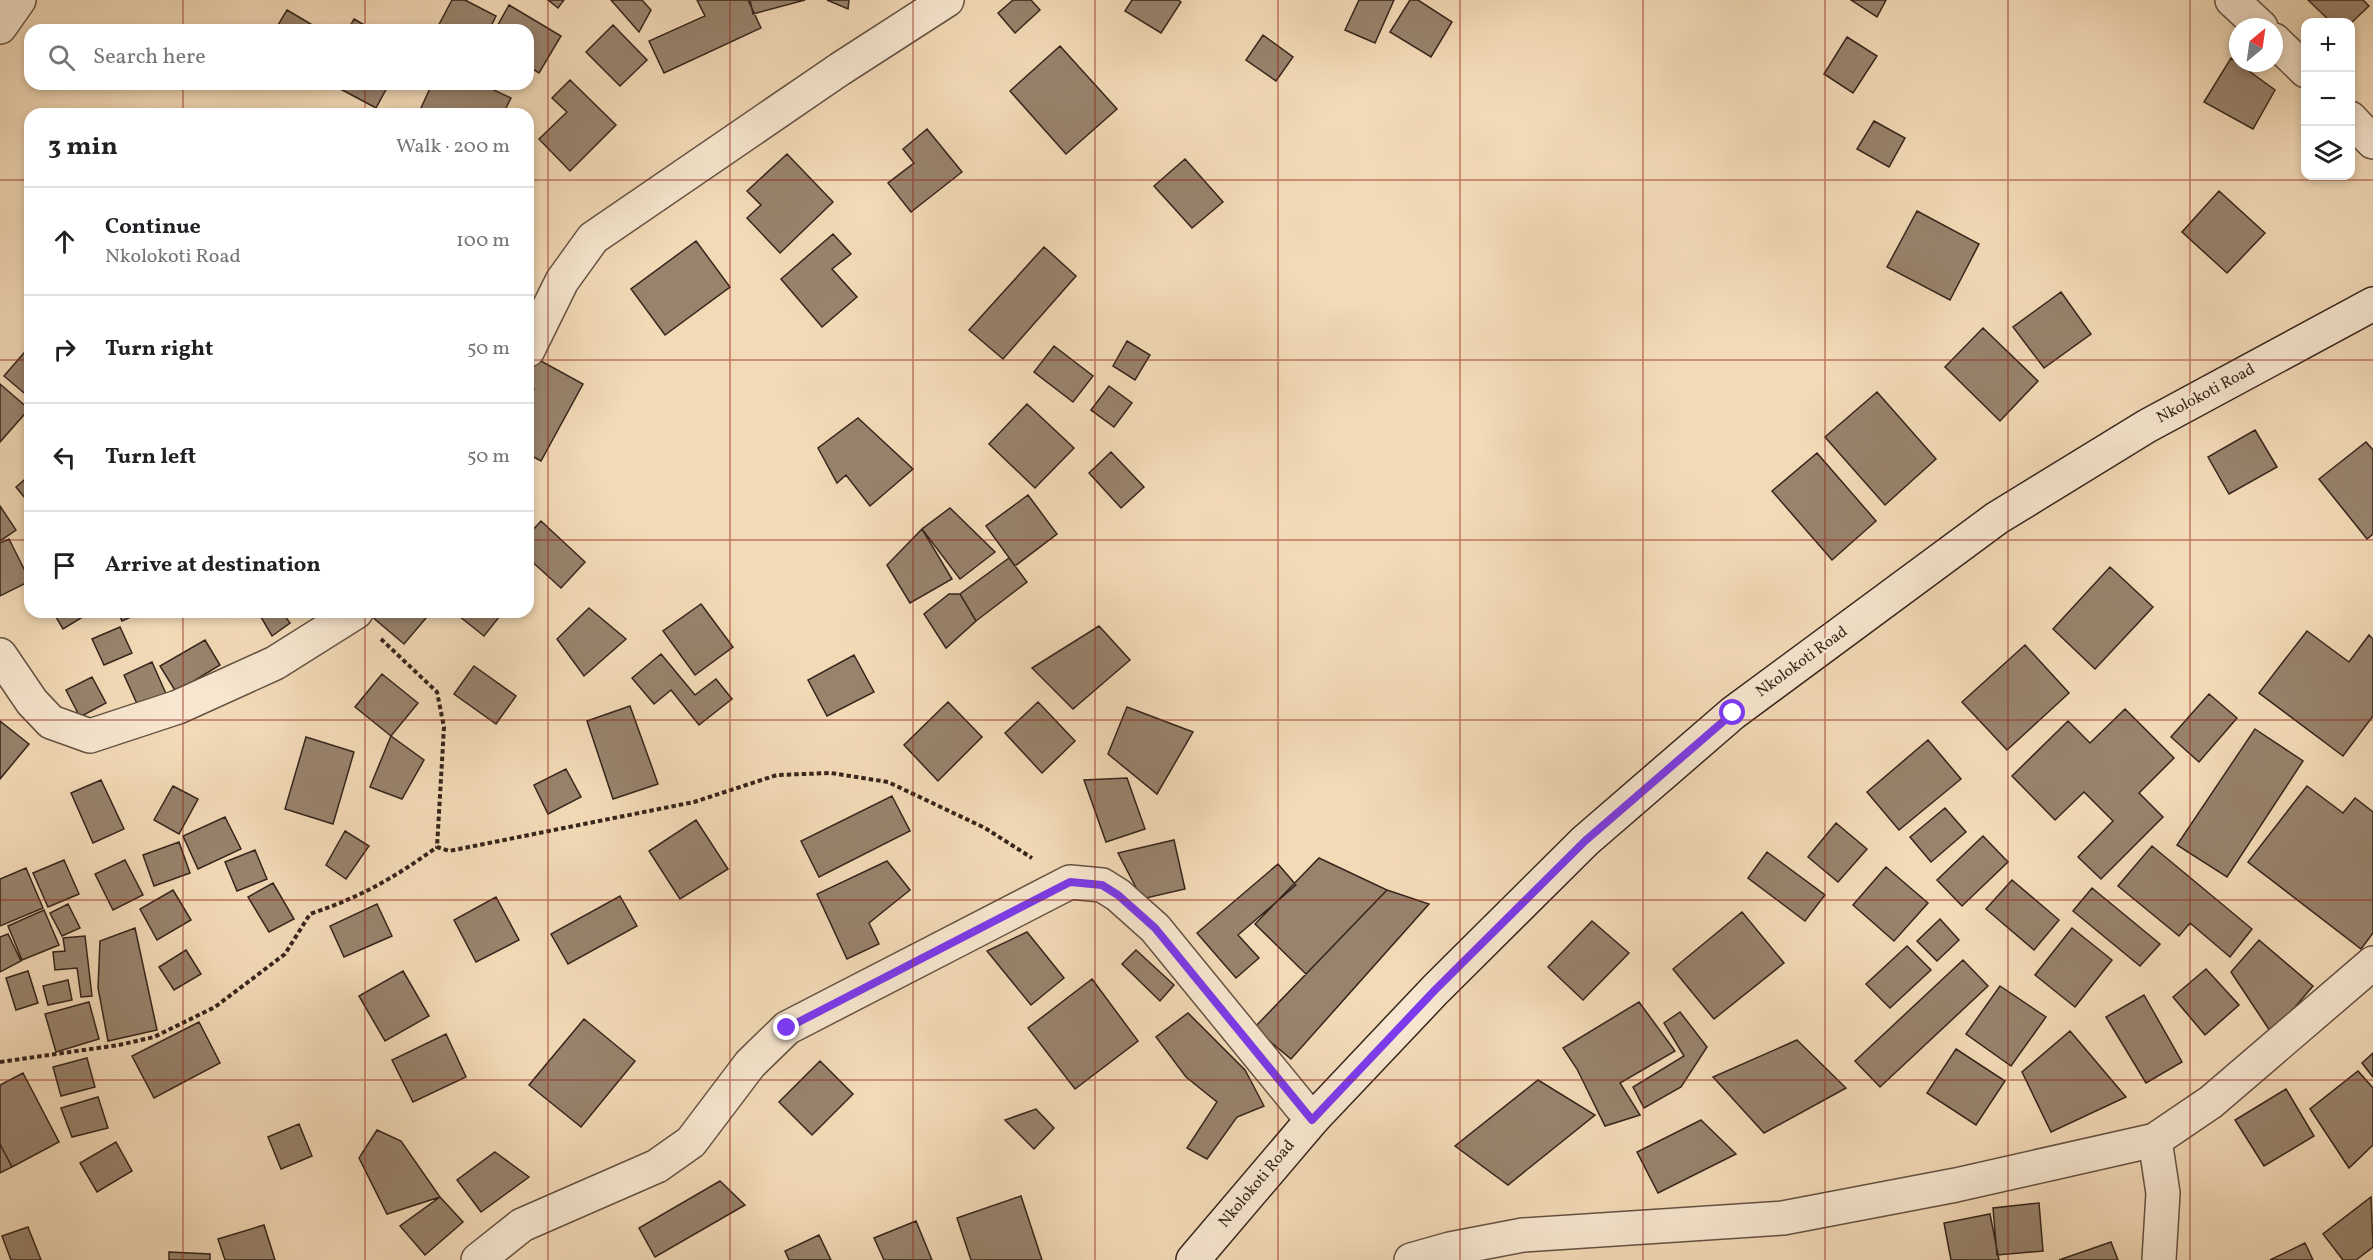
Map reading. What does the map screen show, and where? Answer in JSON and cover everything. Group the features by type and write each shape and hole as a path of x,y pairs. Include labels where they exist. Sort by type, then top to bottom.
{"street":[{"path":"0,27 19,0"},
{"path":"534,338 562,281 593,237 840,69 947,0"},
{"path":"2232,0 2251,18"},
{"path":"2283,49 2301,66"},
{"path":"2355,123 2373,142"},
{"name":"Nkolokoti Road","path":"1193,1260 1312,1120 1435,990 1585,841 1733,713 1996,518 2147,426 2373,304"},
{"path":"0,655 32,702 51,722 90,736 178,707 275,663 347,618"},
{"path":"478,1260 522,1225 657,1166 691,1142 750,1064 787,1028 1070,882 1102,885 1118,895 1155,928 1312,1120"},
{"path":"1411,1260 1450,1249 1523,1235 1784,1218 1956,1185 2155,1140 2211,1102 2373,963"},
{"path":"2155,1140 2163,1193 2159,1260"}],"path":[{"path":"360,618 437,692 444,727 437,847"},
{"path":"437,847 449,851 694,802 777,775 831,773 888,782 985,828 1070,882"},
{"path":"0,1062 119,1045 154,1037 215,1007 285,954 310,914 351,900 396,877 437,847"}],"building":[{"path":"452,0 465,0 496,16 492,24 439,24"},
{"path":"548,0 564,0 558,8"},
{"path":"611,0 642,0 651,10 639,32"},
{"path":"697,0 748,0 761,28 664,73 649,41 705,16"},
{"path":"750,0 805,0 753,14"},
{"path":"827,0 849,0 848,9"},
{"path":"1013,0 1031,0 1040,10 1015,33 998,13"},
{"path":"1132,0 1178,0 1181,2 1161,33 1125,11"},
{"path":"1359,0 1394,0 1375,43 1345,30"},
{"path":"1410,0 1418,0 1452,22 1431,57 1390,32"},
{"path":"1851,0 1886,0 1877,17"},
{"path":"2308,0 2363,0 2369,6 2355,19 2327,18"},
{"path":"509,5 561,36 539,73 534,70 534,24 498,24"},
{"path":"287,10 311,24 279,24"},
{"path":"354,19 363,24 351,24"},
{"path":"613,25 647,60 620,86 586,52"},
{"path":"1263,35 1293,57 1276,81 1246,60"},
{"path":"1847,37 1877,56 1853,93 1824,74"},
{"path":"1060,46 1117,109 1066,154 1010,91"},
{"path":"2229,61 2229,72 2250,72 2275,90 2253,129 2204,102"},
{"path":"570,80 616,125 570,171 539,139 567,112 552,98"},
{"path":"342,90 386,90 376,108"},
{"path":"429,90 494,90 511,98 506,108 421,108"},
{"path":"1874,121 1905,138 1889,167 1857,149"},
{"path":"927,129 962,172 911,212 888,183 914,163 903,149"},
{"path":"787,154 833,202 780,253 747,218 761,205 747,191"},
{"path":"1185,159 1223,202 1192,228 1154,186"},
{"path":"2219,191 2265,233 2227,273 2182,232"},
{"path":"1917,211 1979,244 1950,300 1887,267"},
{"path":"833,234 851,254 832,269 857,297 822,327 781,279"},
{"path":"696,241 730,287 665,335 631,289"},
{"path":"1044,247 1076,276 1003,359 969,330"},
{"path":"2061,292 2091,334 2044,368 2013,327"},
{"path":"1983,328 2038,381 2000,421 1945,367"},
{"path":"1127,341 1150,355 1135,380 1113,366"},
{"path":"1054,346 1093,376 1073,402 1034,372"},
{"path":"24,353 24,393 4,376"},
{"path":"534,357 583,384 541,461 534,457"},
{"path":"0,384 24,405 24,415 0,442"},
{"path":"1109,386 1132,403 1114,427 1091,410"},
{"path":"1877,392 1936,459 1885,505 1825,437"},
{"path":"1027,404 1074,448 1035,488 989,444"},
{"path":"858,418 913,469 870,506 846,475 837,483 818,448"},
{"path":"2255,430 2277,467 2229,494 2208,457"},
{"path":"2366,442 2373,450 2373,534 2367,539 2319,479"},
{"path":"1111,452 1144,487 1121,508 1089,473"},
{"path":"1817,453 1876,521 1832,560 1772,491"},
{"path":"24,480 24,497 16,487"},
{"path":"1028,495 1057,534 1015,566 986,526"},
{"path":"0,506 16,530 0,541"},
{"path":"950,508 995,552 960,579 922,529"},
{"path":"541,521 585,562 561,588 534,563 534,529"},
{"path":"922,529 952,579 910,603 887,565"},
{"path":"9,539 24,569 24,584 0,596 0,543"},
{"path":"1009,558 1027,582 976,621 960,594"},
{"path":"2110,567 2153,607 2095,669 2053,629"},
{"path":"949,594 960,594 976,621 946,648 924,614"},
{"path":"701,604 733,647 695,675 663,631"},
{"path":"589,608 626,639 584,676 557,639"},
{"path":"57,618 81,618 63,629"},
{"path":"262,618 286,618 290,623 272,636"},
{"path":"374,618 426,618 404,644"},
{"path":"462,618 498,618 484,636"},
{"path":"1099,626 1130,660 1073,709 1032,668"},
{"path":"120,627 132,653 104,665 92,639"},
{"path":"2307,631 2349,662 2369,635 2373,639 2373,716 2343,756 2259,693"},
{"path":"205,640 220,665 176,692 160,666"},
{"path":"2025,645 2069,693 2007,750 1962,702"},
{"path":"661,654 695,695 716,679 732,699 699,725 671,690 654,704 632,678"},
{"path":"854,655 874,692 827,716 808,680"},
{"path":"152,662 167,696 139,708 124,675"},
{"path":"474,666 516,696 496,724 454,694"},
{"path":"382,674 418,703 391,736 355,707"},
{"path":"92,677 106,703 80,717 66,690"},
{"path":"2209,694 2237,718 2199,762 2171,737"},
{"path":"948,702 982,737 938,781 904,745"},
{"path":"1038,702 1075,741 1042,773 1005,733"},
{"path":"630,706 658,784 613,799 587,721"},
{"path":"1127,707 1193,732 1157,794 1108,754"},
{"path":"2125,709 2174,758 2139,793 2163,817 2101,879 2078,857 2113,821 2084,792 2055,820 2012,776 2068,721 2090,743"},
{"path":"0,721 29,744 0,779"},
{"path":"2255,729 2303,761 2227,877 2177,845"},
{"path":"391,736 424,760 402,799 370,787"},
{"path":"306,737 354,752 333,824 285,809"},
{"path":"1928,740 1961,779 1899,830 1867,792"},
{"path":"566,769 581,797 548,814 534,785"},
{"path":"1127,778 1145,829 1106,842 1084,780"},
{"path":"101,780 124,829 93,843 71,793"},
{"path":"173,786 198,799 179,834 154,820"},
{"path":"2307,786 2343,813 2355,798 2373,812 2373,933 2361,949 2248,862"},
{"path":"892,796 910,831 819,877 801,841"},
{"path":"1945,808 1966,832 1931,862 1910,837"},
{"path":"225,817 241,849 198,869 183,836"},
{"path":"696,820 728,869 680,899 649,851"},
{"path":"1836,823 1867,849 1838,882 1808,857"},
{"path":"345,831 369,846 346,879 326,865"},
{"path":"1983,836 2008,862 1962,906 1937,880"},
{"path":"1174,840 1185,889 1142,899 1118,853"},
{"path":"179,842 190,873 154,886 143,855"},
{"path":"2152,846 2252,929 2230,957 2190,923 2179,936 2118,886"},
{"path":"255,850 267,879 237,891 225,862"},
{"path":"1767,852 1825,895 1805,921 1748,878"},
{"path":"1319,858 1387,890 1306,974 1255,924"},
{"path":"64,860 79,894 48,907 33,873"},
{"path":"125,860 143,895 113,910 95,874"},
{"path":"887,861 910,890 869,923 879,944 847,959 817,894"},
{"path":"1278,864 1296,885 1238,935 1259,958 1236,978 1197,933"},
{"path":"1886,867 1928,903 1894,941 1853,905"},
{"path":"26,868 43,908 0,926 0,879"},
{"path":"2012,880 2059,920 2034,950 1986,909"},
{"path":"273,883 294,919 269,932 248,897"},
{"path":"2092,888 2160,944 2140,966 2073,911"},
{"path":"173,890 191,920 157,940 140,909"},
{"path":"1387,890 1429,904 1291,1059 1254,1028"},
{"path":"620,896 637,926 568,964 551,934"},
{"path":"496,897 519,940 476,962 454,920"},
{"path":"68,904 80,928 62,936 50,913"},
{"path":"377,904 392,936 344,957 330,926"},
{"path":"44,910 59,945 22,960 8,926"},
{"path":"1742,912 1784,963 1714,1019 1673,969"},
{"path":"1940,919 1959,940 1937,961 1917,941"},
{"path":"1592,921 1629,953 1583,1000 1548,967"},
{"path":"135,928 157,1030 108,1041 98,988 100,941"},
{"path":"2072,928 2112,960 2075,1007 2035,975"},
{"path":"1027,932 1064,978 1031,1005 987,951"},
{"path":"8,934 21,961 0,972 0,937"},
{"path":"85,936 92,996 81,997 77,968 55,970 53,952 65,951 63,938"},
{"path":"2259,940 2313,986 2272,1034 2231,972"},
{"path":"1907,946 1931,970 1890,1008 1866,984"},
{"path":"186,950 201,974 174,990 159,967"},
{"path":"1136,950 1174,985 1160,1001 1122,964"},
{"path":"1963,960 1988,986 1880,1087 1855,1061"},
{"path":"2206,969 2239,1005 2205,1035 2173,997"},
{"path":"28,971 38,1003 16,1010 6,978"},
{"path":"403,971 429,1016 385,1041 359,996"},
{"path":"1092,979 1138,1041 1075,1089 1028,1028"},
{"path":"68,980 72,1000 48,1005 43,986"},
{"path":"2000,986 2046,1017 2011,1066 1966,1034"},
{"path":"2144,995 2182,1062 2146,1083 2106,1017"},
{"path":"89,1002 99,1039 56,1052 45,1014"},
{"path":"1639,1002 1675,1051 1620,1083 1640,1115 1605,1126 1577,1069 1563,1048"},
{"path":"1680,1012 1707,1047 1681,1087 1644,1108 1633,1087 1684,1056 1664,1023"},
{"path":"1188,1013 1245,1070 1264,1106 1237,1117 1207,1159 1187,1148 1217,1102 1186,1077 1156,1037"},
{"path":"584,1019 635,1061 581,1127 529,1085"},
{"path":"199,1022 220,1063 154,1098 132,1056"},
{"path":"2070,1031 2126,1097 2051,1132 2022,1072"},
{"path":"446,1034 466,1077 413,1102 392,1060"},
{"path":"1797,1040 1846,1088 1764,1133 1713,1077"},
{"path":"1956,1049 2005,1081 1976,1125 1927,1093"},
{"path":"2373,1053 2373,1077 2362,1063"},
{"path":"87,1058 95,1087 61,1096 53,1067"},
{"path":"820,1061 853,1094 812,1135 779,1102"},
{"path":"2358,1071 2373,1088 2373,1145 2349,1168 2310,1109"},
{"path":"23,1073 59,1142 12,1167 0,1144 0,1085"},
{"path":"1538,1080 1595,1115 1508,1185 1455,1146"},
{"path":"2286,1089 2314,1136 2264,1166 2235,1120"},
{"path":"98,1097 108,1128 72,1137 61,1108"},
{"path":"1036,1109 1054,1128 1034,1149 1005,1120"},
{"path":"1701,1120 1736,1154 1658,1193 1637,1152"},
{"path":"299,1124 312,1156 281,1169 268,1137"},
{"path":"377,1130 401,1141 440,1197 387,1214 359,1158"},
{"path":"116,1142 132,1171 97,1192 80,1163"},
{"path":"0,1144 12,1167 0,1173"},
{"path":"495,1152 529,1177 481,1212 457,1180"},
{"path":"720,1181 745,1205 655,1257 639,1228"},
{"path":"1021,1196 1042,1260 971,1260 957,1218"},
{"path":"440,1197 463,1222 425,1255 400,1226"},
{"path":"2371,1197 2373,1247 2356,1260 2343,1260 2323,1234"},
{"path":"2039,1203 2043,1251 1997,1255 1993,1208"},
{"path":"1990,1214 1999,1260 1951,1260 1944,1223"},
{"path":"916,1221 932,1260 884,1260 874,1238"},
{"path":"264,1225 275,1260 225,1260 218,1239"},
{"path":"28,1227 41,1260 11,1260 2,1236"},
{"path":"819,1235 831,1260 789,1260 785,1251"},
{"path":"2111,1242 2118,1260 2059,1260"},
{"path":"2305,1243 2313,1260 2270,1260"},
{"path":"169,1252 210,1254 210,1260 169,1260"}],"route":[{"path":"787,1028 956,943 1012,910 1070,882 1088,882 1102,885 1118,895 1155,928 1312,1120 1435,990 1585,841 1733,713"}]}
